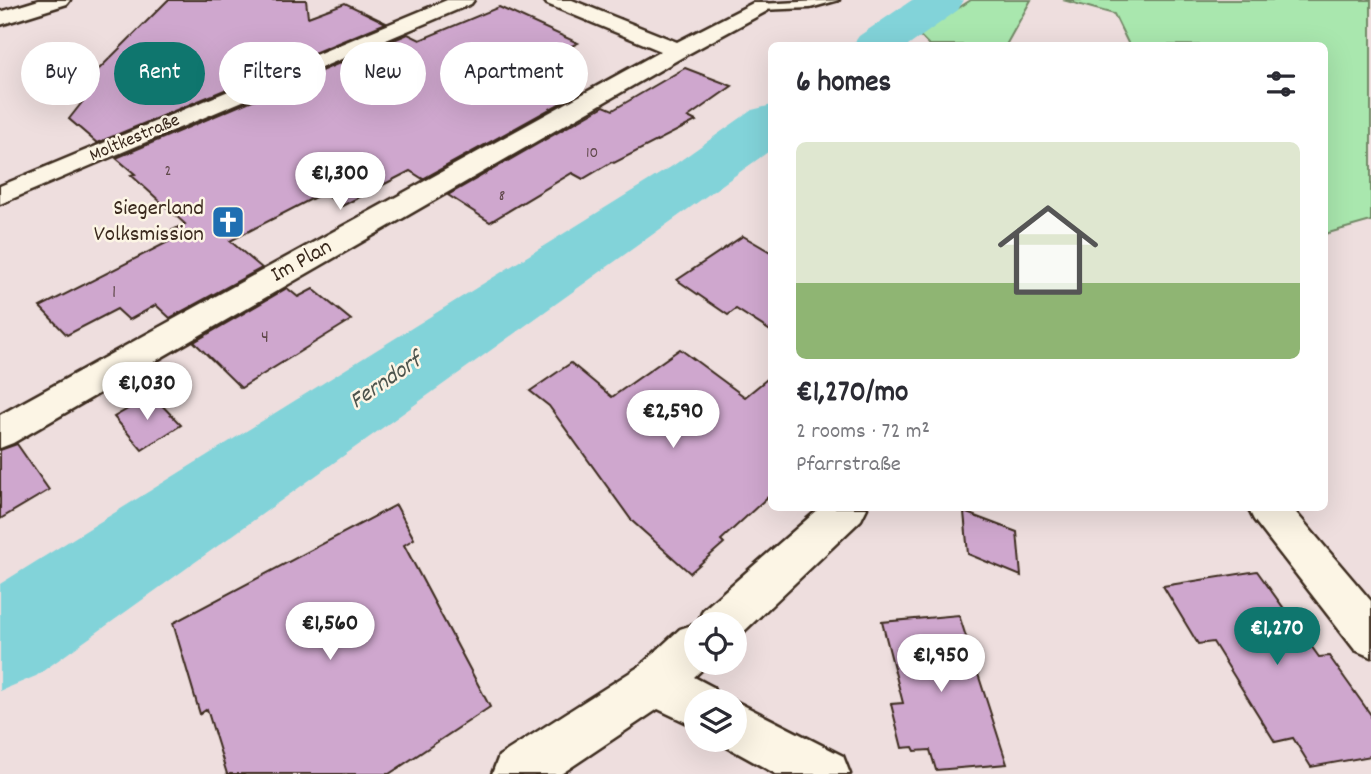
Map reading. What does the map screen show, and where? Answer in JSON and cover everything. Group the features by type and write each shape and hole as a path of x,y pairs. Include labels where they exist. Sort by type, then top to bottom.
{"street":[{"path":"0,19 61,0"},
{"name":"Moltkestraße","path":"0,197 464,0"},
{"path":"554,0 678,50"},
{"name":"Im Plan","path":"0,433 760,6"},
{"path":"733,612 844,511"},
{"path":"1270,511 1371,635"},
{"path":"517,774 656,682 684,656"},
{"path":"656,682 684,697"},
{"path":"747,732 825,774"}],"lane":[{"path":"760,6 810,5 834,0"}],"green space":[{"path":"971,0 1031,0 1008,42 926,42 918,34"},
{"path":"1063,0 1371,0 1371,221 1328,233 1328,42 1128,42 1114,14"}],"building":[{"path":"168,0 306,0 308,17 345,3 386,23 326,48 326,42 219,42 219,92 205,98 205,42 126,42"},
{"path":"499,7 576,42 440,42 440,105 557,105 423,179 410,171 342,206 323,193 230,241 262,268 170,318 156,305 129,320 117,309 67,335 40,307 168,242 161,236 185,224 116,158 241,105 326,105 326,69 340,63 340,105 426,105 426,42 389,42 408,34 420,40"},
{"path":"114,54 114,105 189,105 97,143 69,119 80,105 100,105 100,68"},
{"path":"685,68 732,86 688,117 696,121 583,179 572,173 490,222 448,195 604,106 613,110"},
{"path":"743,236 768,251 768,329 736,309 728,315 677,280"},
{"path":"287,288 298,297 313,289 351,320 241,388 194,342"},
{"path":"680,349 745,397 768,378 768,497 721,540 724,543 690,573 632,521 549,406 530,391 571,363 612,397"},
{"path":"152,395 181,425 142,450 114,417"},
{"path":"17,444 49,490 0,519 0,450"},
{"path":"396,505 414,539 404,545 490,707 389,774 227,774 207,709 200,714 173,623"},
{"path":"964,512 1017,532 1021,576 968,554"},
{"path":"1257,571 1319,657 1329,656 1371,715 1371,756 1311,767 1293,738 1275,742 1213,642 1198,644 1163,586"},
{"path":"959,615 1007,764 936,770 930,750 902,748 891,704 903,703 882,622"}],"waterway":[{"name":"Ferndorf","path":"882,42 942,0"},
{"name":"Ferndorf","path":"0,641 695,178 768,125"}],"place":[{"name":"Siegerland Volksmission","path":"228,222"}]}
